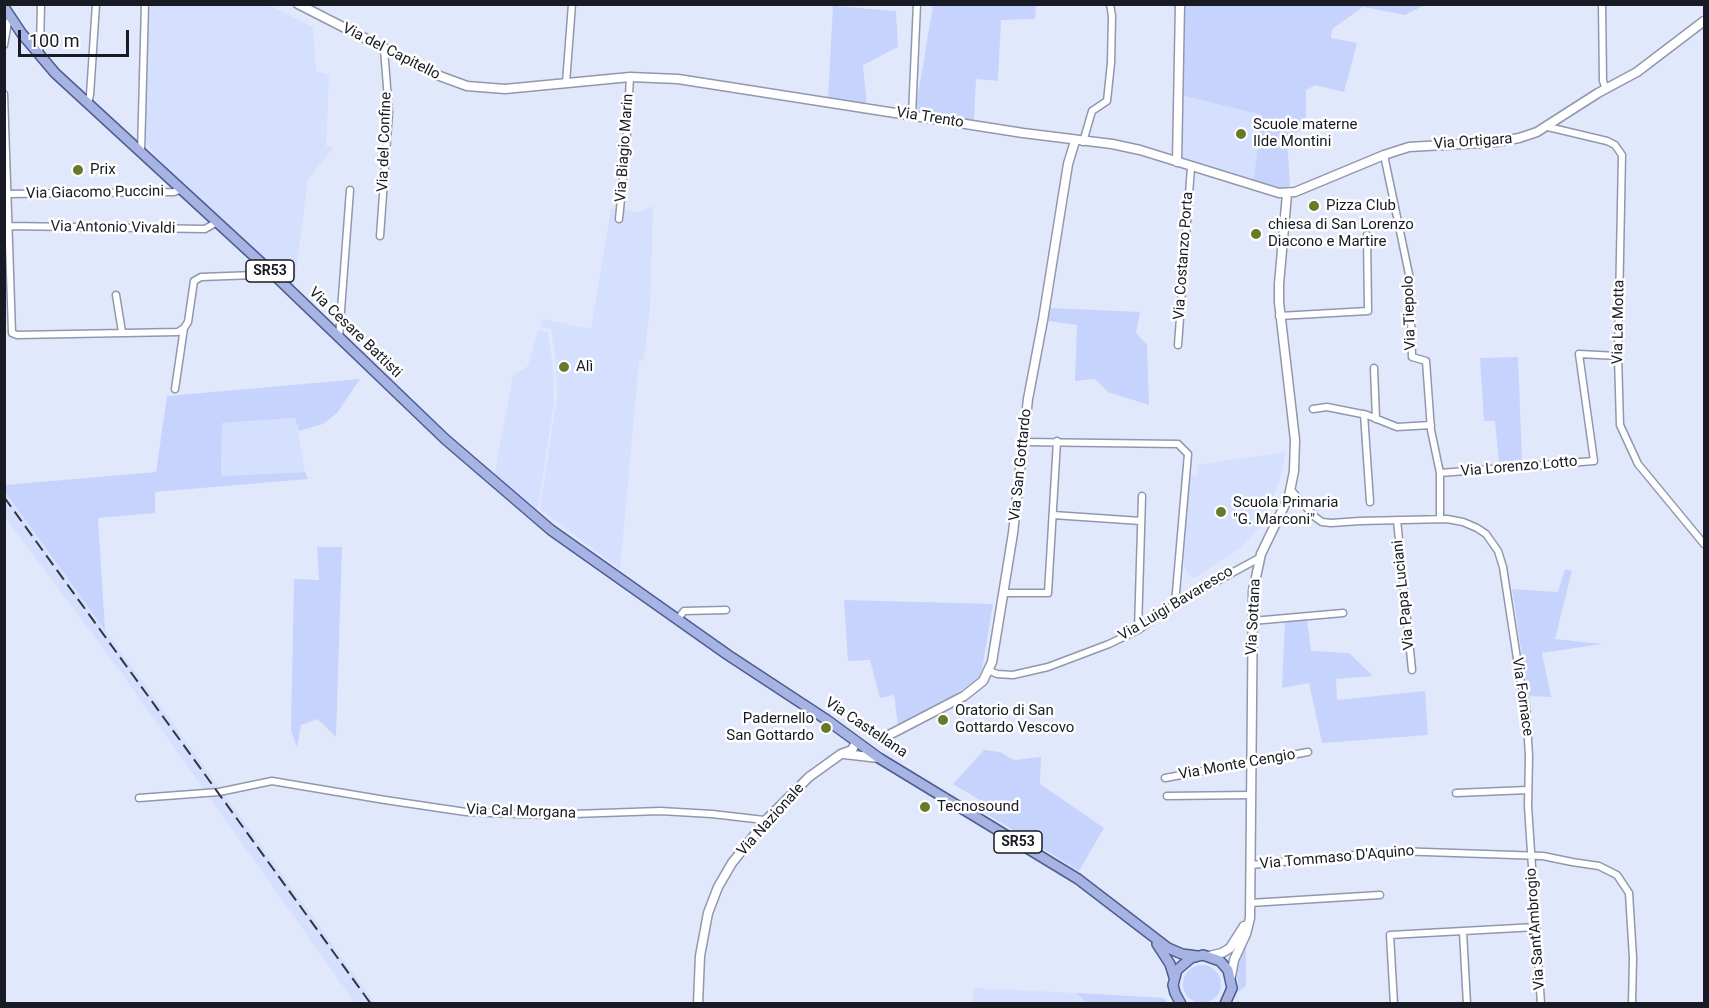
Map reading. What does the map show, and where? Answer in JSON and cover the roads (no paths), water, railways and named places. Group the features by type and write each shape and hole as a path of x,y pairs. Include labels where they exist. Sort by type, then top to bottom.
{"main road":[{"name":"Via Cesare Battisti","path":"4,7 38,55 87,103 268,269 445,439 568,543"},
{"name":"Via Castellana","path":"568,543 879,758 1071,874 1174,952 1197,956"},
{"name":"Via Castellana","path":"1150,935 1167,958 1174,978"},
{"name":"SR53","path":"1197,956 1209,956"},
{"path":"1174,978 1180,965 1197,956"},
{"path":"1209,956 1225,965 1231,976 1233,1004"},
{"name":"SR53","path":"1174,978 1173,986 1179,1002"},
{"path":"1225,1004 1232,988"}],"street":[{"path":"38,55 41,4"},
{"path":"87,103 90,95 96,4"},
{"path":"141,152 145,4"},
{"name":"Via del Capitello","path":"298,4 451,81 487,89"},
{"path":"566,83 572,4"},
{"path":"912,115 917,4"},
{"path":"1079,141 1092,111 1107,102 1111,63 1110,4"},
{"path":"1176,162 1180,4"},
{"path":"1602,4 1603,81 1606,89"},
{"path":"4,45 8,22 12,18"},
{"name":"Via Ortigara","path":"1287,194 1384,155 1420,146 1496,142 1519,138 1548,127 1646,66 1704,21"},
{"name":"Via del Confine","path":"380,236 389,112 384,49"},
{"name":"Via Trento","path":"487,89 630,77 678,79 1125,147 1271,192 1287,194"},
{"name":"Via Biagio Marin","path":"620,219 630,77"},
{"path":"5,97 12,333 178,332 188,322 192,284 197,279 255,275 268,269"},
{"name":"Via La Motta","path":"1548,127 1607,141 1615,145 1622,155 1618,356 1620,425 1638,464 1704,544"},
{"name":"Via San Gottardo","path":"889,735 964,696 983,681 994,654 1034,358 1043,320 1068,164 1079,141"},
{"name":"Via Tiepolo","path":"1384,155 1410,279 1412,357 1426,361 1431,425 1440,473 1440,519"},
{"name":"Via Costanzo Porta","path":"1178,345 1191,167"},
{"name":"Via Giacomo Puccini","path":"7,194 174,192 182,189"},
{"path":"339,337 350,190"},
{"name":"Via Sottana","path":"1231,976 1234,960 1248,929 1250,904 1253,591 1261,557 1291,490 1294,471 1295,440 1280,316 1279,284 1287,194"},
{"name":"Via Antonio Vivaldi","path":"8,226 205,229 217,222"},
{"path":"1280,316 1368,311 1367,235"},
{"path":"116,294 122,332"},
{"path":"176,389 184,328"},
{"name":"Via Lorenzo Lotto","path":"1440,473 1594,461 1579,354 1618,356"},
{"path":"1374,368 1376,419"},
{"path":"1313,409 1327,406 1364,414 1397,427 1431,425"},
{"path":"1364,414 1370,502"},
{"path":"1004,593 1048,593 1057,441"},
{"path":"1024,442 1178,444 1188,454 1175,604"},
{"name":"Via Fornace","path":"1291,490 1322,522 1440,519 1463,522 1486,534 1498,550 1503,567 1526,707 1532,855"},
{"path":"1138,630 1142,496"},
{"path":"1053,515 1141,521"},
{"name":"Via Papa Luciani","path":"1397,520 1412,670"},
{"name":"Via Luigi Bavaresco","path":"988,670 997,674 1014,675 1047,667 1109,644 1138,630 1175,604 1261,557"},
{"path":"677,620 684,611 726,610"},
{"path":"1252,621 1344,613"},
{"name":"Via Nazionale","path":"698,1004 700,956 708,913 718,886 732,863 771,815 809,777 841,753 852,750 856,742"},
{"name":"Via Monte Cengio","path":"1165,778 1308,752"},
{"path":"841,753 879,758"},
{"name":"Via Cal Morgana","path":"139,798 219,792 272,781 385,801 466,812 545,815 660,810 712,813 764,820 771,815"},
{"path":"1456,793 1528,790"},
{"path":"1167,796 1251,795"},
{"name":"Via Tommaso D'Aquino","path":"1251,865 1396,851 1532,855"},
{"path":"1532,855 1599,866 1612,872 1623,881 1629,893 1631,908 1632,1004"},
{"name":"Via Sant'Ambrogio","path":"1532,855 1541,1004"},
{"path":"1250,904 1380,895"},
{"name":"Via Sottana","path":"1209,956 1224,952 1233,945 1242,931 1250,904"},
{"path":"1394,1004 1390,935 1536,927"},
{"path":"1463,932 1467,1004"}],"railway":[{"path":"4,497 371,1004"}],"place":[{"name":"Scuole materne Ilde Montini","path":"1241,134"},
{"name":"Prix","path":"78,170"},
{"name":"Pizza Club","path":"1314,206"},
{"name":"chiesa di San Lorenzo Diacono e Martire","path":"1256,234"},
{"name":"Alì","path":"564,367"},
{"name":"Scuola Primaria \"G. Marconi\"","path":"1221,512"},
{"name":"Oratorio di San Gottardo Vescovo","path":"943,720"},
{"name":"Padernello San Gottardo","path":"826,728"},
{"name":"Tecnosound","path":"925,807"}]}
